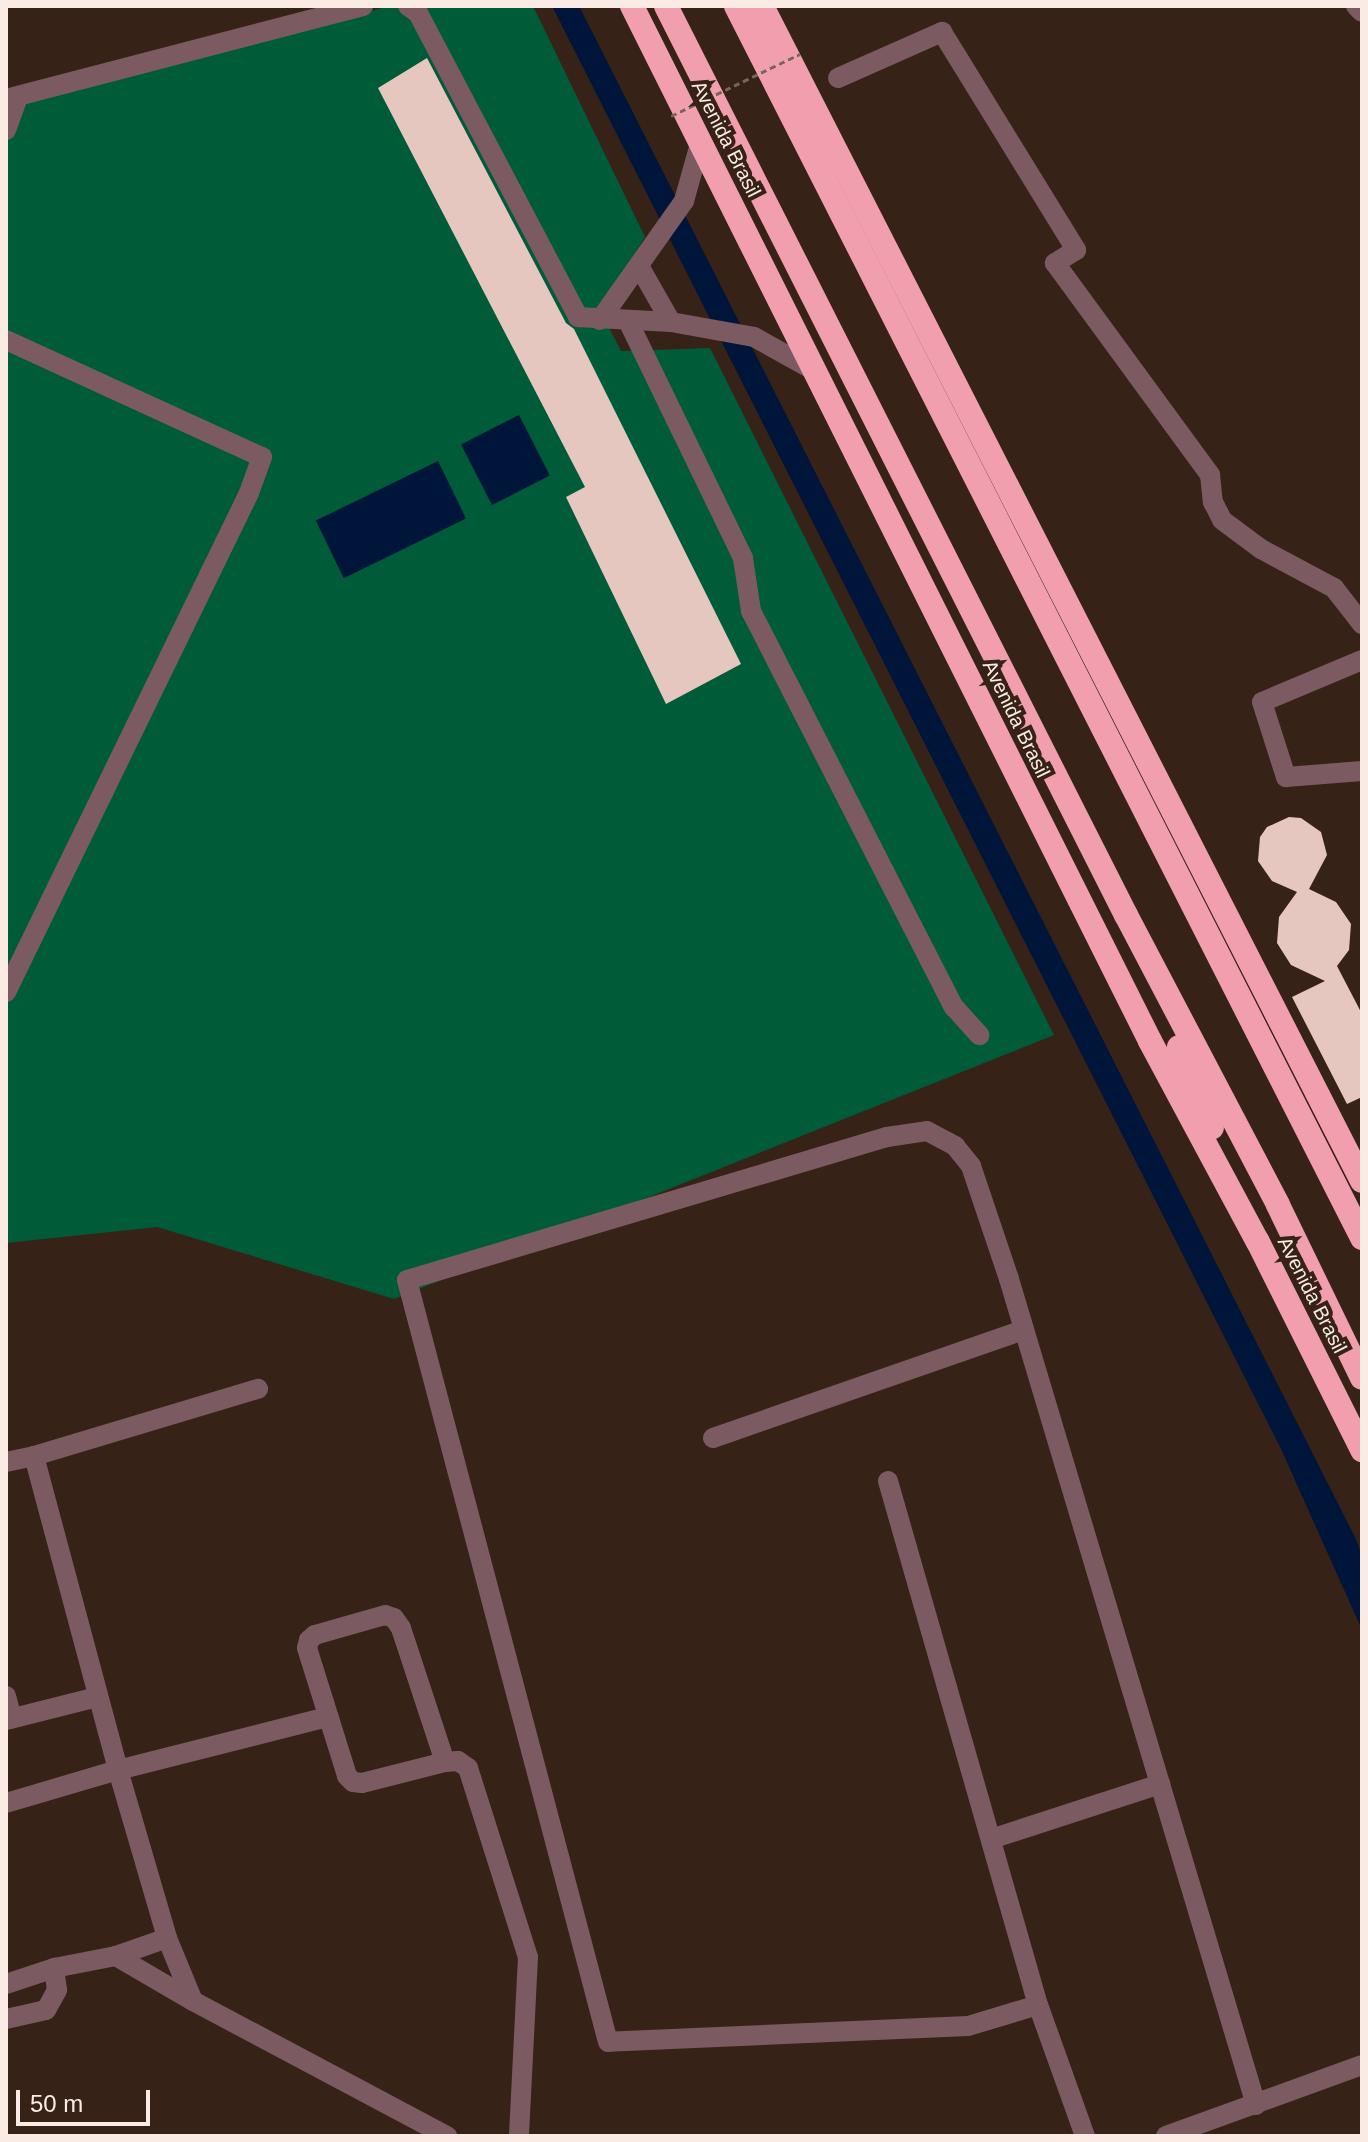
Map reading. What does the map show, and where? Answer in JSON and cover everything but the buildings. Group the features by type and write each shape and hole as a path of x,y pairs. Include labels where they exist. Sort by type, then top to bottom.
{"highway":[{"name":"Avenida Brasil","path":"632,6 1150,1041 1258,1242 1362,1450"},
{"name":"Avenida Brasil","path":"666,6 1126,915 1278,1205 1362,1378"},
{"path":"736,6 1362,1238"},
{"path":"762,6 1362,1181"},
{"path":"1126,915 1258,1242"},
{"path":"1329,1175 1362,1220"}],"lane":[{"path":"6,130 12,98 363,6"},
{"path":"408,6 418,13 578,317 671,322 754,337 817,372"},
{"path":"1356,6 1362,12"},
{"path":"838,78 942,32 1076,250 1055,263 1210,475 1213,502 1222,520 1261,549 1334,588 1362,624"},
{"path":"600,320 684,201 701,140"},
{"path":"639,266 671,322"},
{"path":"628,321 743,558 751,611 954,1007 979,1035"},
{"path":"6,340 262,457 249,493 6,992"},
{"path":"1362,660 1262,702 1286,777 1362,771"},
{"path":"1038,2005 968,2026 608,2042 407,1280 887,1137 927,1131 955,1146 971,1166 1024,1330 1256,2105"},
{"path":"713,1438 1024,1330"},
{"path":"6,1462 258,1389"},
{"path":"34,1456 97,1697 167,1938 193,2001"},
{"path":"888,1481 1038,2005 1085,2136"},
{"path":"445,1762 401,1628 394,1618 385,1615 315,1635 309,1640 307,1648 328,1717 347,1776 353,1782 362,1783 445,1762 458,1761 468,1768 528,1957 519,2136"},
{"path":"6,1696 9,1719 97,1697"},
{"path":"6,1803 118,1770 328,1717"},
{"path":"991,1839 1160,1784"},
{"path":"6,1984 54,1968 116,1956 167,1938"},
{"path":"116,1956 193,2001 447,2136"},
{"path":"6,2019 46,2010 57,1990 54,1968"},
{"path":"1166,2136 1362,2065"}],"path":[{"path":"671,116 800,54"}],"green space":[{"path":"390,6 533,6 645,237 600,310 621,351 710,348 1054,1035 394,1299 157,1227 6,1243 6,107"}],"water":[{"path":"552,6 579,6 1356,1539 1362,1556 1362,1630 1281,1449"},
{"path":"519,415 550,476 492,505 461,445"},
{"path":"438,461 466,519 344,578 316,521"}]}
